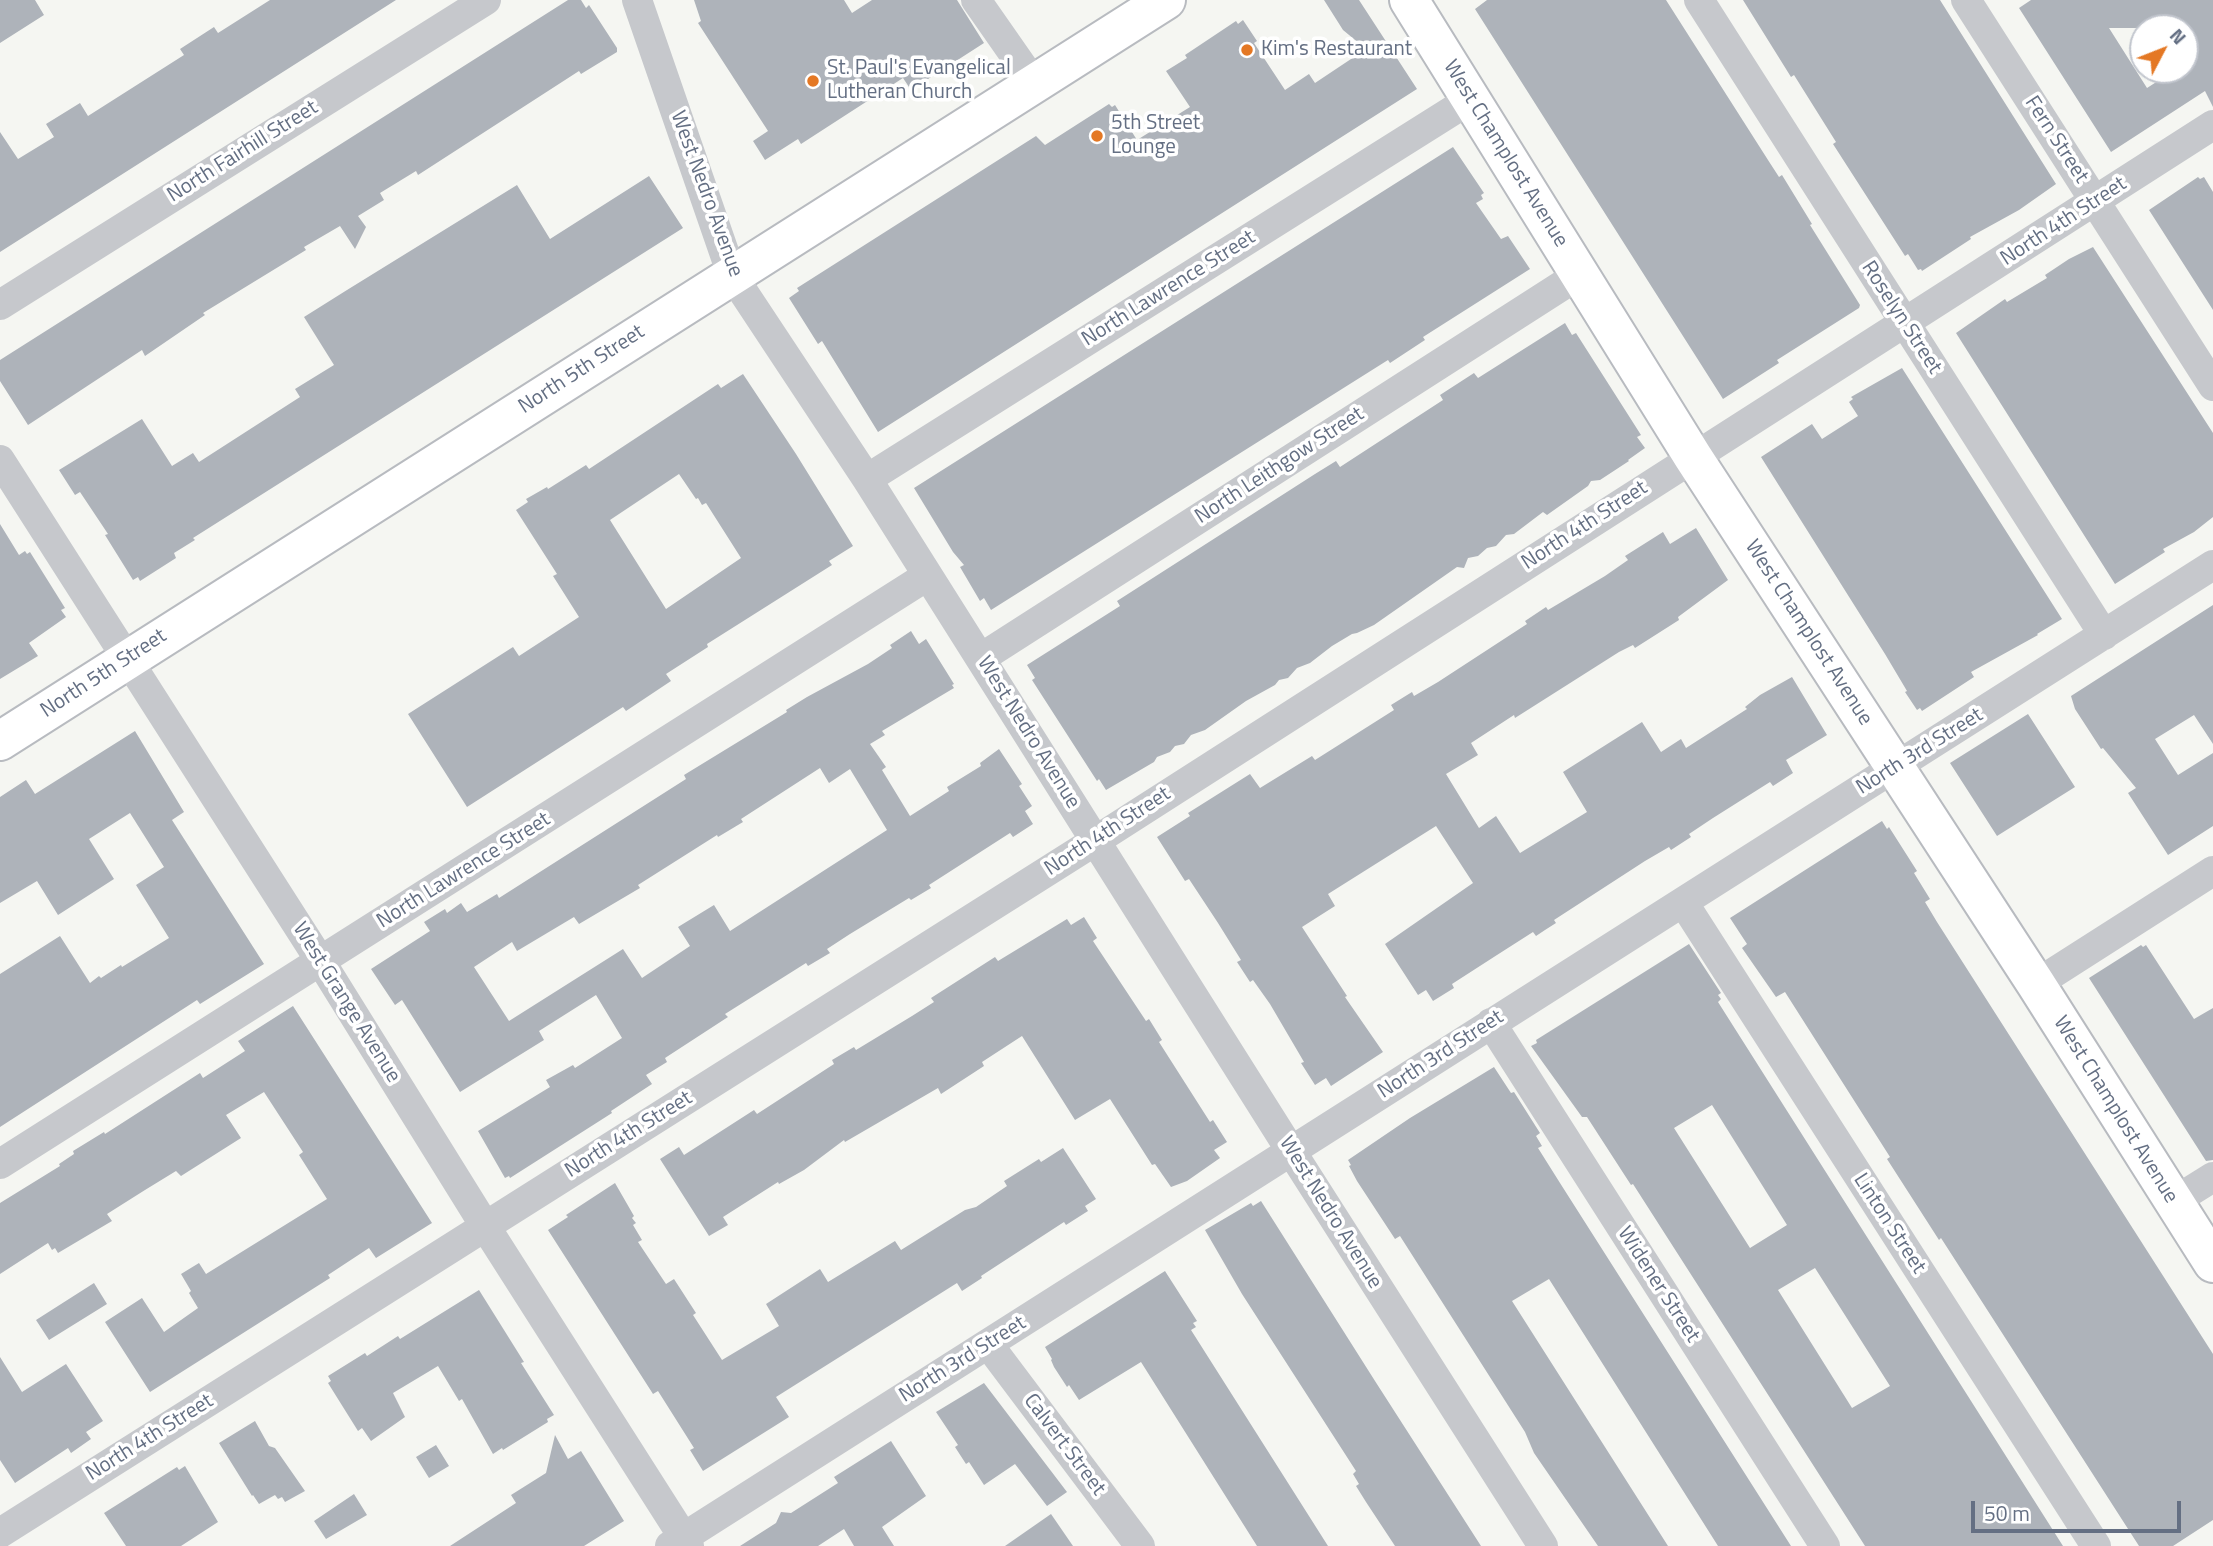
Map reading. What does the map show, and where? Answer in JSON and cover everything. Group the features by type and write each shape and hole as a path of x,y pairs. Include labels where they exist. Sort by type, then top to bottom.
{"street":[{"name":"North Fairhill Street","path":"0,304 486,0"},
{"name":"West Nedro Avenue","path":"637,0 732,275 867,479 1290,1152 1543,1546"},
{"path":"976,0 1034,83"},
{"name":"North 5th Street","path":"0,741 1166,0"},
{"name":"West Champlost Avenue","path":"1409,0 1693,457 2036,984 2213,1264"},
{"name":"Roselyn Street","path":"1699,0 2104,635"},
{"name":"Fern Street","path":"1966,0 2213,386"},
{"name":"North Lawrence Street","path":"867,479 1471,99"},
{"name":"North 4th Street","path":"0,1533 1095,841 2213,125"},
{"name":"North Leithgow Street","path":"981,658 1580,274"},
{"name":"West Grange Avenue","path":"0,460 321,962 681,1543"},
{"name":"North 3rd Street","path":"681,1543 988,1344 2213,565"},
{"name":"North Lawrence Street","path":"0,1164 927,576"},
{"path":"2036,984 2213,871"},
{"name":"Linton Street","path":"1683,902 2096,1546"},
{"name":"Widener Street","path":"1491,1023 1825,1546"},
{"path":"2173,1202 2213,1177"},
{"name":"Calvert Street","path":"988,1344 1140,1546"}],"building":[{"path":"0,0 35,0 44,15 0,43"},
{"path":"270,0 396,0 0,252 0,132 18,159 54,137 46,124 80,103 88,116 184,55 180,49 214,27 218,33"},
{"path":"568,0 581,0 586,8 589,5 617,52 581,74 579,71 418,175 416,171 380,193 384,200 358,216 366,227 355,249 340,226 203,313 205,315 145,356 142,350 28,425 0,381 0,360"},
{"name":"St. Paul's Evangelical Lutheran Church","path":"694,0 844,0 852,13 872,0 957,0 984,43 911,90 903,78 801,144 798,139 765,160 753,141 768,131 698,23 701,21"},
{"path":"1324,0 1359,0 1417,89 878,432 822,341 818,344 789,298 799,291 797,288 1036,136 1045,145 1109,104 1112,107 1115,105 1137,140 1190,107 1166,71 1236,21 1238,24 1243,20 1257,41 1254,43 1285,90 1309,74 1315,83 1366,49 1343,30"},
{"path":"1487,0 1666,0 1779,177 1782,175 1860,305 1859,308 1777,360 1779,363 1723,399 1475,9"},
{"path":"1743,0 1940,0 2056,184 2019,210 1970,237 1971,239 1922,271 1918,270 1908,254 1905,256 1833,144 1836,142 1794,75 1791,77"},
{"path":"2031,0 2213,0 2213,107 2205,91 2111,152 2019,8"},
{"path":"1453,147 1484,193 1481,195 1483,199 1476,203 1501,239 1508,236 1530,269 1423,337 1425,340 1390,363 1388,360 991,610 984,598 980,601 960,567 964,565 953,552 914,488"},
{"path":"649,176 683,228 193,538 195,540 174,553 176,558 140,581 138,577 133,580 105,535 108,534 80,492 75,495 59,470 142,419 172,466 193,453 199,462 300,397 295,389 334,365 304,317 517,185 550,239"},
{"path":"2198,177 2204,177 2213,192 2213,310 2149,210"},
{"path":"2093,247 2213,433 2213,517 2115,584 1956,333 2005,299 2007,302 2047,278 2045,275 2069,259"},
{"path":"1565,323 1572,335 1576,333 1641,435 1637,437 1645,448 1600,480 1591,481 1588,486 1547,515 1543,512 1514,534 1506,535 1496,546 1487,548 1478,556 1468,558 1464,568 1457,567 1374,625 1332,646 1310,663 1297,668 1288,678 1279,680 1205,730 1191,735 1184,744 1175,746 1170,752 1157,757 1154,762 1106,790 1099,779 1097,781 1032,680 1035,678 1027,665 1120,606 1117,601 1315,474 1336,461 1340,467 1443,400 1440,395 1474,373 1478,378"},
{"path":"1902,368 2062,619 1971,672 1974,677 1922,711 1920,708 1917,710 1905,692 1907,691 1885,654 1761,457 1812,424 1822,439 1858,416 1849,402 1853,399 1851,397"},
{"path":"743,374 853,546 829,561 832,565 707,644 708,647 666,674 671,681 626,711 623,707 467,807 408,714 513,647 519,656 579,617 553,576 557,574 516,510 528,502 526,499 547,487 548,489 586,465 589,469 718,384 721,388","holes":["679,474 696,499 698,498 702,505 706,503 741,558 666,609 610,520"]},
{"path":"0,524 19,555 25,551 27,554 30,552 65,608 61,610 66,617 29,643 38,656 0,679"},
{"path":"1696,528 1728,580 1678,617 1679,620 1635,648 1633,645 1619,652 1471,743 1478,755 1446,774 1479,828 1496,816 1520,853 1587,812 1563,772 1642,722 1661,752 1681,739 1686,748 1747,709 1745,707 1760,695 1792,677 1827,735 1786,760 1793,773 1773,786 1770,782 1689,834 1691,837 1671,850 1669,847 1645,861 1554,920 1556,923 1536,936 1533,932 1452,984 1454,988 1433,1001 1426,990 1418,995 1385,944 1473,883 1436,826 1328,894 1335,906 1302,927 1383,1052 1331,1086 1326,1078 1315,1085 1270,1004 1253,980 1250,982 1237,962 1241,960 1218,923 1189,879 1185,881 1157,837 1190,816 1188,813 1250,774 1260,788 1312,756 1315,760 1394,710 1391,705 1412,692 1414,696 1438,682 1527,624 1525,621 1546,607 1548,610 1605,576 1628,560 1625,556 1663,532 1670,544"},
{"path":"2213,605 2213,744 2194,715 2155,739 2178,775 2213,753 2213,826 2168,855 2128,793 2136,788 2103,748 2101,749 2075,709 2071,696"},
{"path":"911,631 919,644 926,639 954,684 954,688 882,731 885,735 870,744 886,767 882,770 910,816 949,791 947,787 981,766 980,763 999,749 1022,784 1019,786 1032,806 1025,811 1033,824 1013,837 1010,833 929,885 931,888 911,900 909,898 827,949 830,953 808,966 806,963 725,1014 728,1017 665,1058 667,1062 646,1075 652,1084 611,1111 612,1113 510,1178 505,1178 478,1131 550,1087 546,1080 573,1065 575,1068 622,1038 596,995 539,1031 544,1040 460,1092 402,1000 395,1005 371,969 430,931 424,922 445,909 447,913 461,903 467,912 497,894 499,898 686,779 684,775 787,712 786,710 868,664 892,648 890,645","holes":["820,768 829,783 850,769 887,830 730,931 714,905 678,927 690,946 642,978 623,949 509,1021 474,967 512,942 517,951 574,917 579,924 640,888 638,885 717,835 718,837 743,822 741,819"]},
{"path":"2028,714 2075,787 1997,836 1950,763"},
{"path":"135,731 184,812 172,820 264,964 200,1004 197,1000 0,1127 0,974 60,936 90,983 169,938 136,885 164,867 130,813 89,839 114,879 58,915 37,881 0,903 0,797 26,780 35,794"},
{"path":"1882,821 1887,829 1889,827 1917,871 1914,873 1930,899 1925,902 1937,922 2213,1354 2213,1520 2173,1546 2139,1546 1941,1238 1939,1240 1887,1159 1890,1157 1785,992 1776,997 1742,948 1747,944 1730,918"},
{"path":"1084,917 1097,938 1093,941 1146,1021 1149,1019 1162,1040 1159,1042 1210,1122 1213,1120 1227,1142 1214,1150 1220,1158 1187,1181 1171,1187 1155,1164 1152,1165 1110,1099 1075,1120 1022,1036 982,1062 984,1066 941,1094 938,1088 845,1142 844,1140 804,1170 779,1184 778,1182 723,1217 728,1225 709,1236 660,1159 679,1147 684,1155 754,1110 757,1114 834,1064 832,1060 854,1047 856,1050 934,1002 931,998 995,957 998,961 1067,919 1071,925"},
{"path":"1689,944 1721,993 1718,995 1721,999 1718,1002 2063,1546 1865,1546 1633,1184 1631,1185 1587,1117 1582,1117 1531,1046 1537,1043 1536,1040","holes":["1712,1105 1787,1225 1750,1248 1674,1128","1815,1268 1890,1386 1852,1408 1778,1290"]},
{"path":"2141,945 2146,945 2194,1019 2213,1008 2213,1160 2206,1161 2089,978"},
{"path":"293,1006 432,1223 376,1258 369,1248 328,1275 330,1278 150,1392 105,1322 142,1298 164,1332 198,1308 181,1274 199,1263 206,1274 327,1199 299,1155 303,1152 264,1092 226,1115 241,1138 181,1176 176,1171 145,1190 107,1214 112,1221 58,1253 55,1248 52,1250 48,1243 0,1274 0,1203 60,1166 59,1164 74,1154 73,1151 104,1132 105,1134 200,1073 203,1078 245,1051 238,1041"},
{"path":"1494,1067 1511,1093 1514,1092 1540,1133 1536,1136 1542,1146 1538,1148 1791,1546 1718,1546 1549,1279 1512,1301 1668,1546 1598,1546 1534,1453 1525,1432 1400,1236 1395,1239 1357,1181 1348,1160 1410,1118"},
{"path":"1063,1148 1096,1199 1085,1206 1088,1211 1066,1225 1064,1222 962,1291 957,1283 776,1397 789,1417 703,1471 690,1450 694,1448 658,1391 653,1394 548,1230 615,1183 634,1216 632,1218 636,1223 633,1225 642,1240 638,1242 666,1284 674,1279 722,1360 779,1326 766,1304 820,1269 828,1282 895,1241 901,1250 965,1210 976,1207 1007,1186 1004,1181 1039,1159 1041,1162"},
{"path":"1261,1201 1481,1546 1395,1546 1366,1502 1356,1486 1359,1484 1353,1474 1356,1471 1242,1294 1205,1230 1251,1203 1253,1206"},
{"path":"1165,1271 1197,1321 1193,1323 1196,1327 1191,1330 1328,1546 1257,1546 1141,1362 1079,1400 1054,1367 1045,1347"},
{"path":"94,1283 107,1304 49,1340 36,1320"},
{"path":"479,1290 554,1415 547,1419 548,1422 493,1454 462,1399 459,1401 438,1366 393,1393 405,1417 371,1441 362,1428 358,1431 328,1383 331,1381 328,1376 398,1336 400,1339"},
{"path":"0,1357 22,1392 66,1364 103,1421 86,1432 91,1439 71,1453 68,1448 15,1483 0,1460"},
{"path":"984,1383 1067,1492 1047,1506 1015,1464 984,1485 969,1462 966,1464 955,1447 958,1445 936,1412"},
{"path":"255,1421 269,1446 275,1448 305,1491 285,1502 282,1497 278,1499 275,1495 259,1504 219,1443"},
{"path":"555,1435 568,1459 581,1451 624,1521 584,1546 450,1546 516,1503 511,1495 546,1473"},
{"path":"891,1441 926,1496 882,1527 894,1546 854,1546 844,1529 818,1546 740,1546 776,1523 781,1512 791,1513 838,1483 834,1477"},
{"path":"436,1445 449,1466 429,1478 416,1457"},
{"path":"185,1466 218,1522 181,1546 126,1546 104,1513 177,1467 179,1470"},
{"path":"354,1494 367,1515 326,1539 314,1521"},
{"path":"1051,1514 1073,1546 1005,1546"}],"place":[{"name":"Kim's Restaurant","path":"1247,50"},
{"name":"St. Paul's Evangelical Lutheran Church","path":"813,81"},
{"name":"5th Street Lounge","path":"1097,136"}]}
